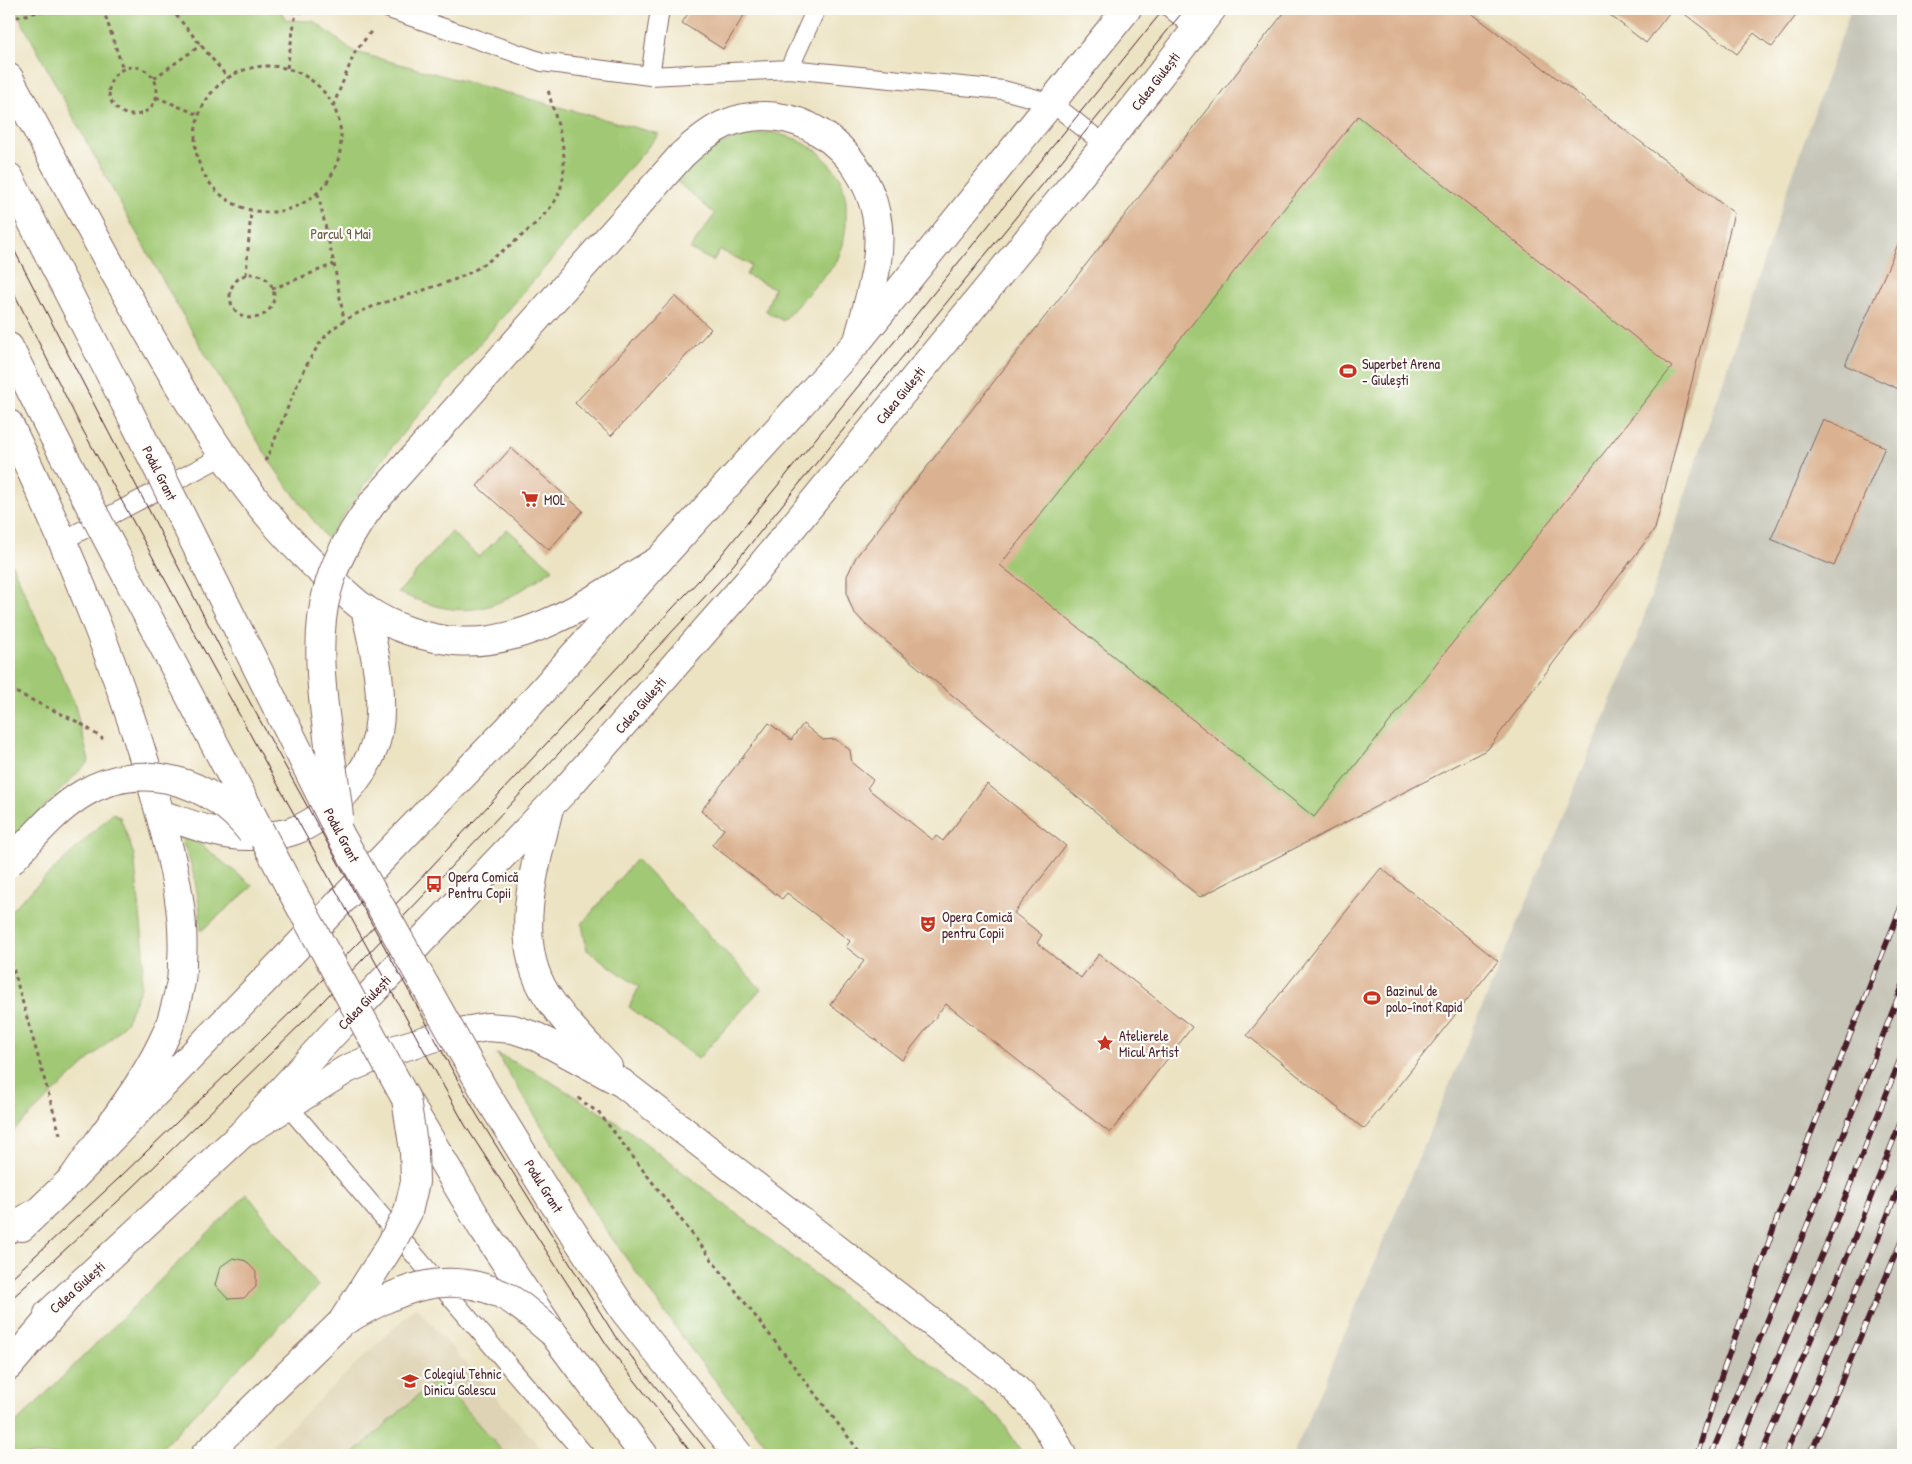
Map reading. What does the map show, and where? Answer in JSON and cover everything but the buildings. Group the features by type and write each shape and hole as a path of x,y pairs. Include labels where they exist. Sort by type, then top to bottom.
{"main road":[{"path":"9,1239 73,1178 507,730 858,341 1127,9"},
{"name":"Calea Giulești","path":"9,1348 66,1299 242,1134 329,1038 549,808 746,584 1105,145 1203,19"},
{"path":"9,78 171,373 223,456 250,494 308,561 365,609 392,624 422,635 457,641 496,640 540,626 571,612 659,560"},
{"path":"341,836 321,673 320,643 327,592 341,554 355,527 372,504 682,155 702,138 725,124 753,116 779,116 823,134 841,147 863,177 870,193 877,223 876,263 858,341"},
{"name":"Podul Grant","path":"9,177 125,403 341,836 485,1092 554,1204 625,1312 739,1455"},
{"path":"9,347 54,437 289,886 406,1099 483,1229 554,1333 644,1455"},
{"path":"9,424 62,541 106,646 160,814 180,900 184,938 181,984 168,1028 152,1061 132,1094 73,1178"},
{"path":"160,814 222,833 248,836 294,831 308,824 334,805 359,775 371,754 378,733 378,678 365,609"},
{"path":"9,863 47,823 84,793 105,783 127,778 160,777 180,782 218,799 249,830 289,886"},
{"path":"549,808 528,904 528,936 532,956 545,992 558,1012 622,1083"},
{"path":"242,1134 287,1105 368,1059 393,1050 444,1035 487,1027 512,1029 537,1036 622,1083 1005,1379 1028,1400 1042,1417 1062,1455"},
{"path":"205,1455 342,1322 390,1246 408,1212 414,1182 414,1150 406,1099"},
{"path":"9,1229 40,1211"},
{"path":"342,1322 380,1300 412,1287 441,1282 473,1284 502,1295 523,1308 554,1333"},
{"path":"9,1366 66,1299"}],"lane":[{"path":"389,9 542,62 650,76 788,69 1003,90 1052,103 1105,145"},
{"path":"650,76 660,9"},
{"path":"788,69 816,9"},
{"path":"1171,9 1203,19"},
{"path":"62,541 223,456"},
{"path":"287,1105 585,1455"}],"path":[{"path":"9,19 50,9"},
{"path":"103,9 123,69"},
{"path":"171,9 228,78"},
{"path":"235,9 296,12 389,9"},
{"path":"333,106 355,52 389,9"},
{"path":"287,68 296,12"},
{"path":"154,78 201,45"},
{"path":"250,494 311,356 332,329 344,320 384,302 466,275 496,258 547,211 559,194 564,168 564,148 542,62"},
{"path":"136,66 154,78 157,90 156,97 148,109 142,113 135,115 120,112 110,100 109,85 116,73 123,69 136,66"},
{"path":"267,66 287,68 306,76 322,89 333,106 340,130 340,154 331,177 318,193 296,207 274,213 251,211 232,203 216,191 204,174 197,155 195,135 199,115 210,94 228,78 246,69 267,66"},
{"path":"156,97 199,115"},
{"path":"318,193 344,320"},
{"path":"246,275 251,211"},
{"path":"272,289 334,264"},
{"path":"253,274 265,278 272,289 273,302 265,314 251,318 238,314 230,302 234,282 246,275 253,274"},
{"path":"9,689 80,723 105,740"},
{"path":"9,954 73,1178"},
{"path":"577,1097 600,1114 862,1455"}],"shaded area":[{"path":"1851,9 1903,9 1903,1455 1293,1455 1631,655 1804,141"},
{"name":"Colegiul Tehnic Dinicu Golescu","path":"416,1307 547,1455 261,1455"}],"green space":[{"name":"Parcul 9 Mai","path":"15,9 280,9 286,20 313,21 355,52 659,134 393,445 327,539 273,466 205,354 140,240"},
{"name":"Superbet Arena - Giulești","path":"1287,9 1466,9 1734,213 1655,529 1488,749 1200,897 866,625 849,601 847,586 848,577 856,557"},
{"path":"772,132 796,139 818,151 841,178 846,201 846,226 843,245 836,263 783,321 766,311 774,288 746,275 751,265 720,250 713,261 690,249 715,214 675,180 694,159 705,151 743,137"},
{"path":"507,529 553,569 515,594 490,606 476,609 445,608 398,593 451,532 479,557"},
{"path":"9,558 74,702 89,761 9,843"},
{"path":"113,813 120,817 134,855 144,952 141,987 127,1021 110,1040 9,1135 9,912"},
{"path":"178,832 185,832 253,886 201,931 195,880"},
{"path":"636,859 761,989 698,1059 629,1007 639,987 587,950 582,924"},
{"path":"497,1054 537,1073 627,1129 999,1417 1021,1451 1021,1455 774,1455 693,1352 604,1227"},
{"path":"247,1194 318,1286 155,1455 9,1455 9,1430"},
{"path":"437,1378 506,1455 352,1455"}],"tram line":[{"path":"9,1280 117,1180 293,1010 417,882 714,564 1164,9"},
{"path":"9,1301 128,1192 304,1021 545,768 726,574 1185,9"},
{"path":"9,240 224,655 477,1115 615,1336 710,1455"},
{"path":"9,283 80,425 465,1125 607,1345 693,1455"}],"railway":[{"path":"1697,1455 1722,1374 1778,1216 1903,902"},
{"path":"1711,1455 1806,1228 1903,985"},
{"path":"1736,1455 1829,1238 1903,1052"},
{"path":"1761,1455 1851,1247 1903,1116"},
{"path":"1785,1455 1903,1177"},
{"path":"1810,1455 1903,1237"}],"place":[{"name":"Superbet Arena - Giulești","path":"1348,371"},
{"name":"MOL","path":"530,499"},
{"name":"Opera Comică Pentru Copii","path":"434,884"},
{"name":"Opera Comică pentru Copii","path":"928,924"},
{"name":"Bazinul de polo-înot Rapid","path":"1372,998"},
{"name":"Atelierele Micul Artist","path":"1105,1043"},
{"name":"Colegiul Tehnic Dinicu Golescu","path":"410,1381"}]}
